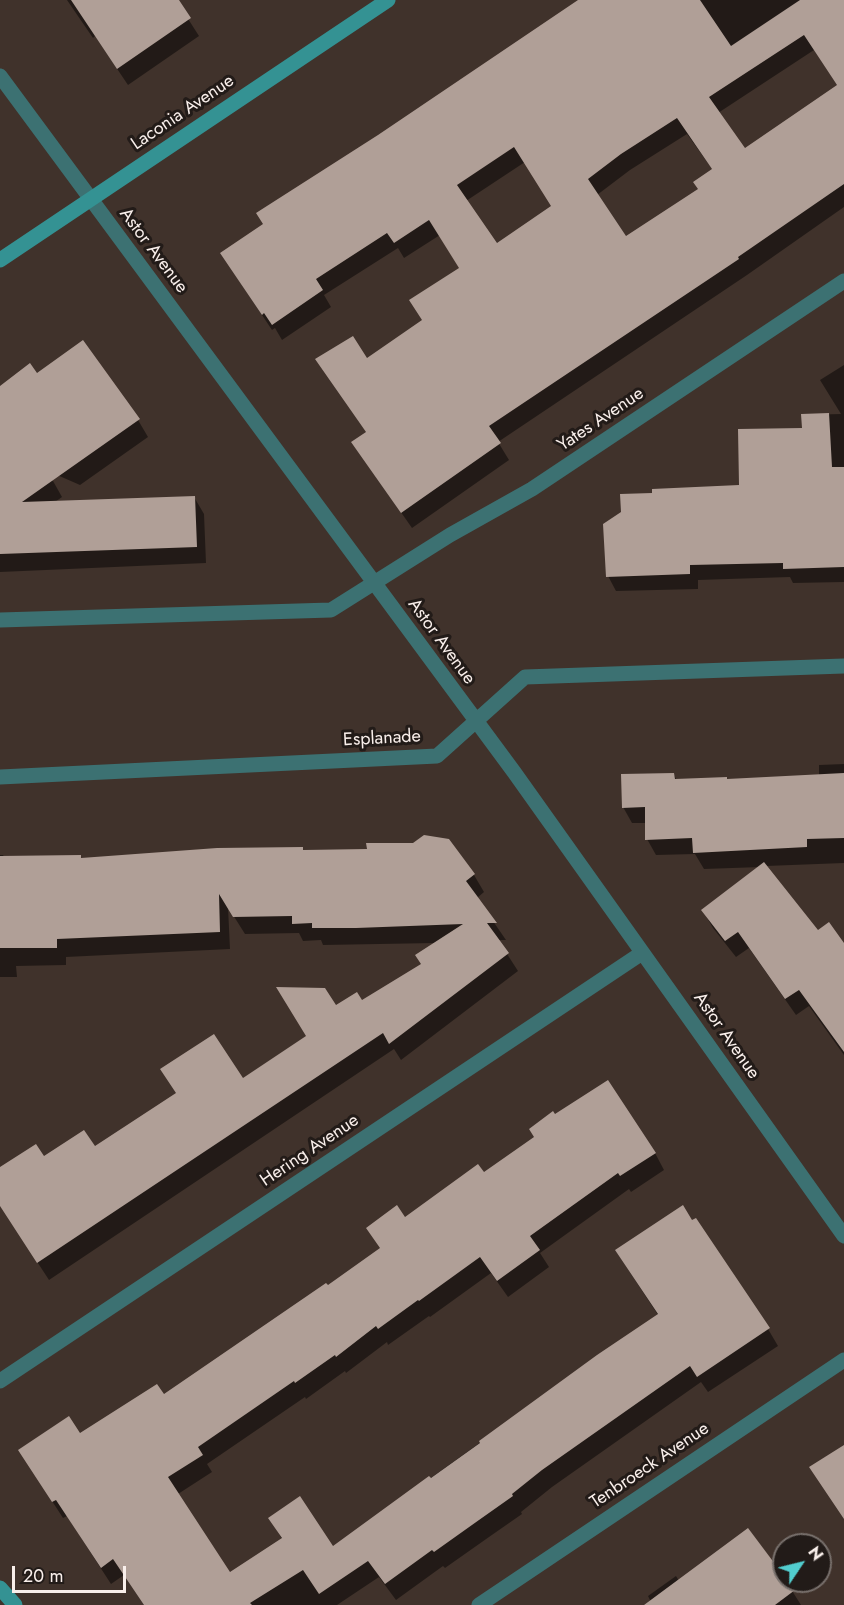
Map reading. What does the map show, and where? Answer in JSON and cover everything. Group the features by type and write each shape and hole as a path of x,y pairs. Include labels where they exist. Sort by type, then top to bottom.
{"street":[{"name":"Laconia Avenue","path":"0,260 388,0"},
{"name":"Astor Avenue","path":"0,76 514,771 844,1236"},
{"name":"Yates Avenue","path":"375,584 450,535 532,489 844,281"},
{"path":"0,620 331,610 375,584"},
{"name":"Esplanade","path":"0,777 437,756 525,676 844,666"},
{"name":"Hering Avenue","path":"0,1381 642,953"},
{"name":"Tenbroeck Avenue","path":"479,1605 844,1360"},
{"path":"0,1588 15,1605"}],"building":[{"path":"71,0 179,0 191,18 117,69"},
{"path":"578,0 700,0 731,46 800,0 844,0 844,184 738,257 739,259 489,426 501,443 401,513 351,442 366,432 315,359 353,336 367,358 422,320 409,300 459,268 429,220 394,243 387,233 316,279 323,290 272,325 264,313 262,315 220,253 263,224 256,213 378,135","holes":["804,35 837,85 745,148 709,97","677,118 712,169 693,182 698,189 626,236 588,179 621,154","514,147 551,206 497,243 457,185"]},
{"path":"83,340 140,419 22,502 195,496 197,547 0,554 0,386 30,363 37,373"},
{"path":"829,413 832,467 844,467 844,567 783,569 783,563 690,565 690,574 606,577 603,524 621,512 620,494 652,493 652,489 739,485 738,429 802,428 801,414"},
{"path":"674,773 675,779 727,777 727,779 844,773 844,838 807,839 807,847 693,853 692,838 645,840 645,807 622,808 621,774"},
{"path":"424,835 449,839 475,874 466,881 497,923 487,923 509,953 389,1044 383,1033 37,1263 0,1206 0,1167 36,1144 44,1156 84,1130 95,1146 176,1093 160,1069 214,1034 243,1078 306,1036 276,987 325,988 336,1005 357,992 362,1000 421,964 415,955 463,924 312,928 312,923 292,924 292,916 233,917 219,894 220,932 57,939 57,948 0,948 0,856 81,855 81,858 217,848 367,849 366,843 413,843"},
{"path":"764,862 818,930 829,922 844,943 844,1052 799,990 785,999 738,932 725,941 701,910"},
{"path":"608,1080 656,1153 620,1176 618,1173 530,1236 540,1250 497,1281 480,1257 378,1329 376,1326 336,1357 335,1355 295,1383 294,1381 198,1447 203,1455 168,1477 230,1572 282,1538 268,1518 300,1496 333,1546 429,1476 431,1478 480,1443 479,1441 597,1355 658,1314 615,1250 683,1205 692,1220 696,1218 770,1328 697,1377 690,1366 542,1470 512,1494 513,1496 385,1584 368,1561 319,1594 303,1570 250,1603 252,1605 144,1605 113,1559 101,1568 56,1500 52,1502 18,1450 69,1416 80,1433 157,1384 164,1394 380,1248 366,1228 397,1205 405,1217 478,1164 484,1172 534,1137 529,1129 553,1111 555,1114"},
{"path":"844,1445 844,1519 809,1467"},
{"path":"748,1528 772,1560 772,1593 791,1593 775,1605 644,1605"}]}
